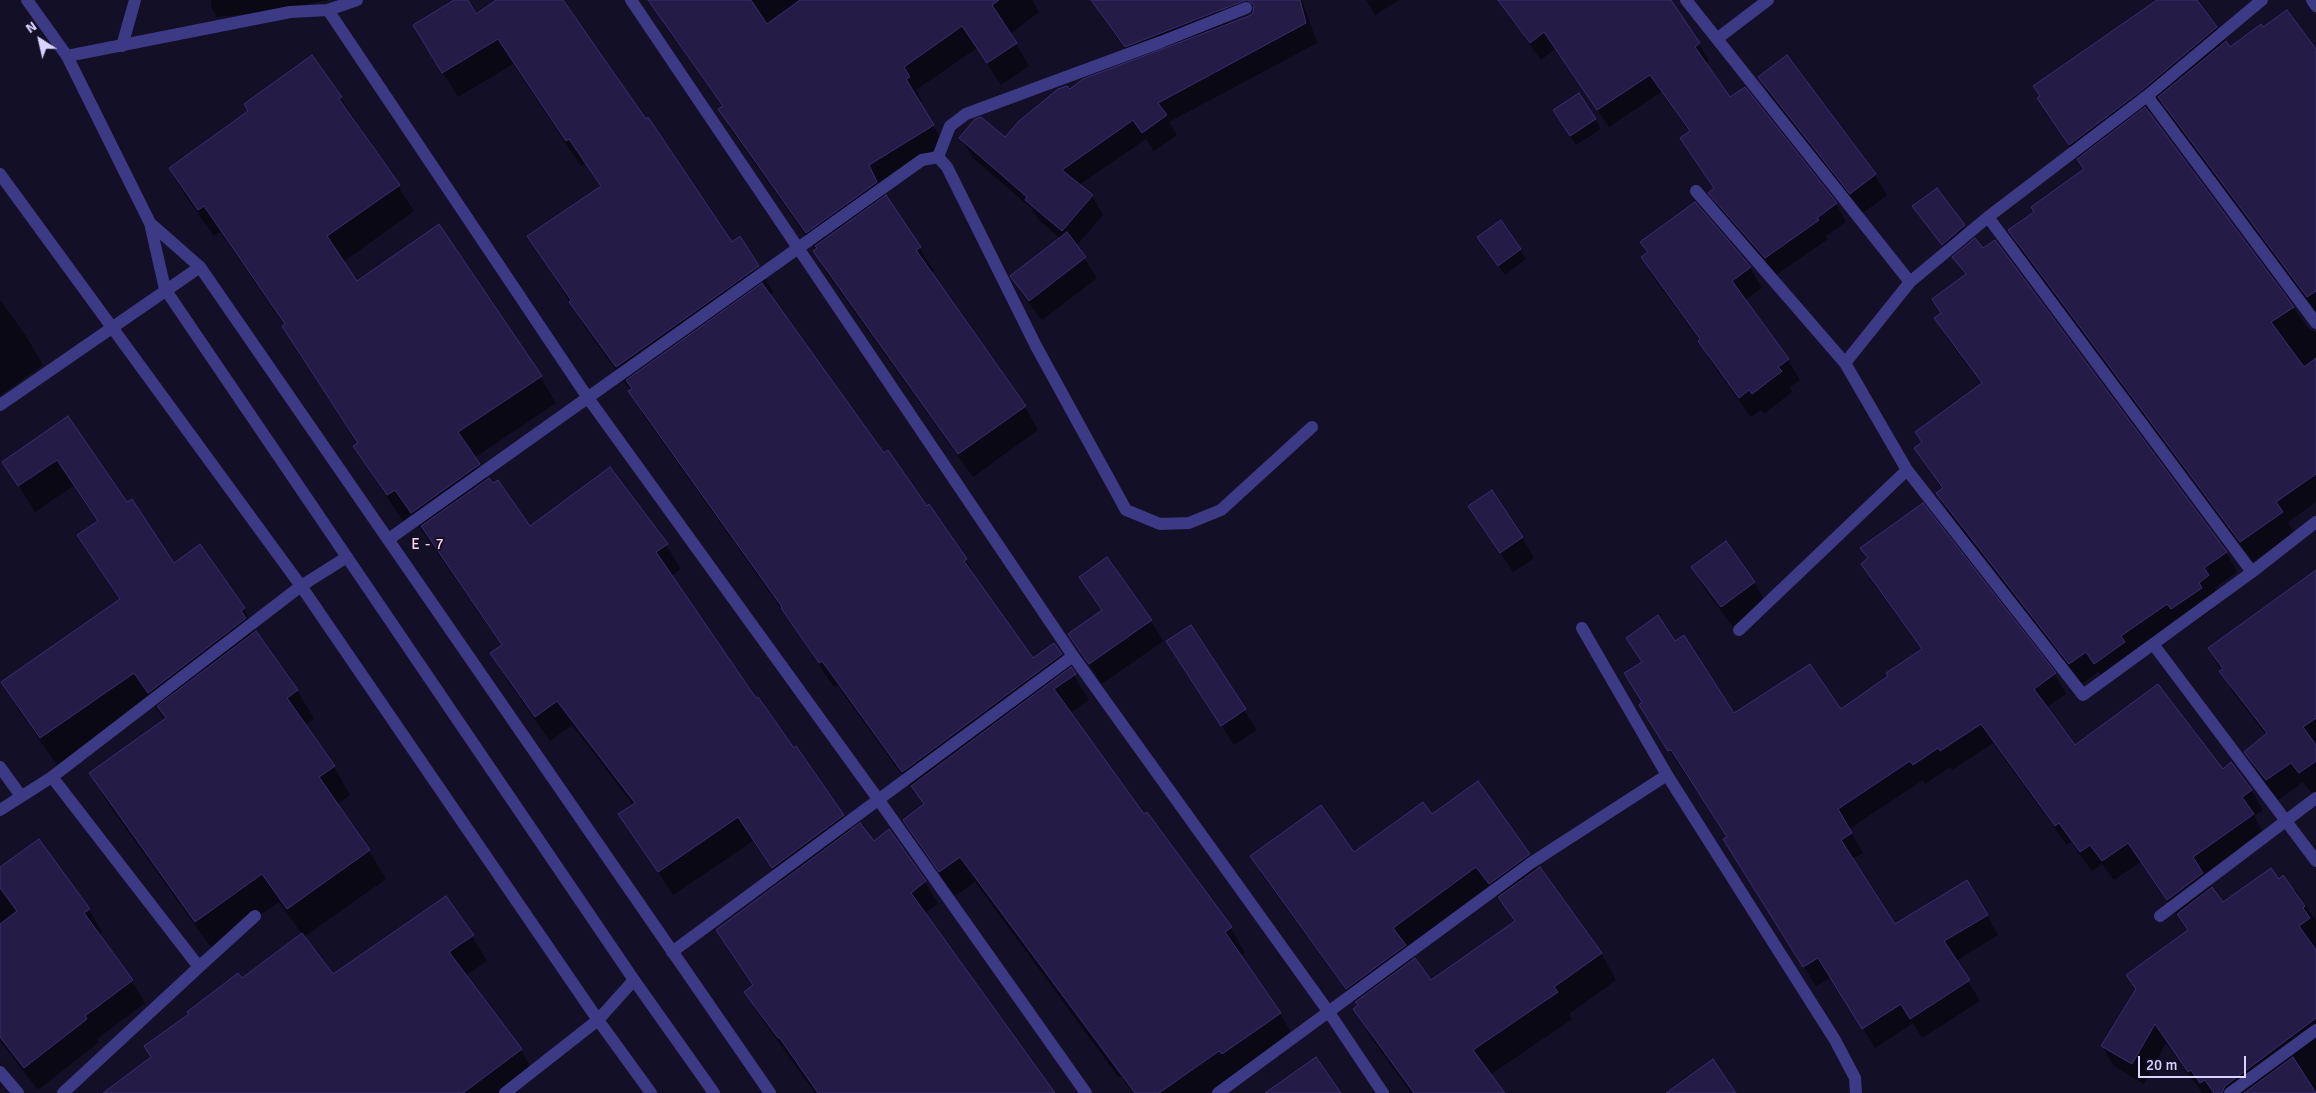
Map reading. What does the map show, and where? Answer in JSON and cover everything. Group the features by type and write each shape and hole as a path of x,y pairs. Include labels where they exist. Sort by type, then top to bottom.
{"street":[{"path":"27,0 67,56 150,223 166,290 634,980 714,1093"},
{"path":"122,46 135,0"},
{"path":"67,56 290,12 328,10 357,0"},
{"path":"631,0 1073,656 1328,1011 1383,1093"},
{"path":"1686,0 1910,282"},
{"path":"1718,38 1768,0"},
{"path":"1845,363 1910,282 1988,217 2147,96 2262,0"},
{"path":"2312,0 2316,6"},
{"path":"938,157 950,126 966,114 1161,42 1246,8"},
{"path":"328,10 588,398 878,799 1086,1093"},
{"path":"2147,96 2316,323"},
{"path":"389,539 922,160 938,157"},
{"path":"938,157 947,167 1036,346 1126,510 1160,524 1189,523 1221,510 1312,427"},
{"path":"0,174 300,586 598,1020 651,1093"},
{"path":"1696,191 1845,363 1907,470 2083,695 2252,572 2316,522"},
{"path":"1988,217 2252,572"},
{"path":"150,223 200,267 770,1093"},
{"path":"0,405 200,267"},
{"path":"1738,630 1907,470"},
{"path":"0,810 52,777 300,586 347,557"},
{"path":"1582,628 1667,775 1835,1040 1855,1078 1856,1093"},
{"path":"2153,644 2316,862"},
{"path":"672,952 1073,656"},
{"path":"0,768 21,796"},
{"path":"1218,1093 1531,863 1667,775"},
{"path":"52,777 199,967"},
{"path":"2160,916 2316,798"},
{"path":"63,1093 255,916"},
{"path":"505,1093 598,1020 634,980"},
{"path":"2230,1093 2316,1030"},
{"path":"0,1072 18,1093"}],"building":[{"path":"454,0 468,0 476,14 496,0 563,0 646,119 648,117 732,242 740,236 759,266 616,367 569,302 571,300 527,236 601,186 569,139 566,141 498,39 442,73 413,25"},
{"path":"648,0 751,0 767,24 800,0 999,0 992,5 1017,43 987,63 962,26 904,67 910,77 906,79 934,125 869,165 877,182 806,233 718,109 723,106"},
{"path":"1091,0 1246,0 1125,47"},
{"path":"1247,0 1300,0 1306,23 1158,103 1167,115 1142,133 1133,120 1062,170 1093,195 1062,231 1025,200 1027,197 959,138 975,119 981,117 1005,137 1019,121 1058,89 1067,86 1070,89 1083,79 1249,16 1253,13 1254,5"},
{"path":"1498,0 1671,0 1700,43 1695,47 1730,97 1745,87 1837,203 1817,218 1819,220 1765,258 1708,193 1714,188 1680,138 1690,131 1650,75 1597,110 1544,32 1530,43"},
{"path":"2157,0 2197,0 2217,27 2142,90 2069,145 2037,98 2040,96 2033,86"},
{"path":"2287,10 2316,49 2316,291 2307,297 2158,97 2226,41 2230,47 2261,24 2263,27"},
{"path":"312,55 342,97 339,99 400,185 327,236 357,281 439,224 542,376 458,432 480,464 411,513 395,490 387,495 353,446 358,443 282,326 285,324 204,206 198,210 169,168 248,111 244,104"},
{"path":"1787,55 1876,174 1850,194 1758,77"},
{"path":"1579,93 1596,119 1570,136 1553,110"},
{"path":"2145,107 2294,307 2271,322 2304,367 2316,358 2316,474 2276,502 2283,512 2240,542 2008,230 2034,212 2031,207 2084,169 2077,159"},
{"path":"1937,188 1965,225 1942,245 1912,206"},
{"path":"886,195 921,247 916,250 1026,406 958,454 813,251 817,248 815,246"},
{"path":"1695,202 1751,267 1732,281 1789,359 1778,367 1782,371 1752,394 1749,390 1739,398 1698,341 1700,339 1641,257 1648,252 1640,242"},
{"path":"1501,220 1521,249 1498,266 1477,237"},
{"path":"1067,232 1086,257 1029,301 1010,276"},
{"path":"1975,238 1983,248 1995,240 2227,552 2204,568 2209,575 2199,583 2202,588 2171,609 2167,604 2121,636 2125,642 2094,664 2086,652 2069,664 1936,493 1943,488 1914,448 1922,442 1915,432 1982,383 1934,318 1941,313 1932,299 1966,274 1952,257"},
{"path":"762,283 884,453 888,450 927,506 929,504 967,559 964,561 1033,658 1054,643 1062,654 902,772 822,661 819,663 782,607 628,391 632,389 626,380"},
{"path":"68,416 127,502 132,499 174,563 200,544 245,608 241,611 246,618 148,693 134,673 40,738 1,682 120,599 77,535 98,521 57,460 18,486 2,462"},
{"path":"610,467 668,544 656,552 756,698 758,697 794,748 796,746 844,815 772,868 738,817 658,872 618,814 635,803 557,701 535,717 490,653 502,645 421,526 489,478 493,483 498,480 530,526"},
{"path":"1492,490 1523,537 1500,553 1468,506"},
{"path":"1923,503 2056,673 2034,689 2075,745 2158,684 2223,769 2231,762 2252,790 2242,797 2254,814 2193,857 2203,873 2167,900 2128,843 2102,861 2090,845 2080,852 2059,823 2055,826 1981,724 1940,751 1938,748 1913,765 1910,761 1838,809 1852,833 1841,840 1895,924 1967,880 1988,915 1944,941 1970,980 1910,1019 1901,1004 1862,1029 1818,958 1803,967 1723,839 1727,837 1671,750 1668,751 1639,705 1642,702 1624,673 1642,662 1626,638 1658,615 1675,641 1684,635 1734,713 1810,664 1841,709 1888,676 1886,673 1922,649 1861,564 1868,558 1860,548"},
{"path":"1726,541 1755,582 1721,607 1691,567"},
{"path":"1107,557 1152,620 1089,664 1068,634 1102,610 1079,577"},
{"path":"2316,570 2316,718 2303,727 2316,745 2316,761 2299,773 2291,763 2266,780 2244,752 2267,733 2219,671 2223,669 2208,648"},
{"path":"1191,625 1246,709 1221,726 1166,641"},
{"path":"256,631 298,690 287,698 335,766 319,777 370,850 287,909 262,874 195,922 89,773 166,718 157,706"},
{"path":"1071,667 1076,674 1054,689 1144,814 1147,812 1232,927 1225,932 1281,1013 1222,1054 1219,1051 1159,1093 1135,1093 960,857 939,872 903,820 924,804 911,786"},
{"path":"1478,781 1530,854 1489,884 1476,867 1393,928 1406,945 1346,989 1250,856 1321,805 1354,852 1423,802 1432,814"},
{"path":"860,823 874,841 889,829 926,881 911,893 1055,1093 818,1093 779,1037 744,992 753,985 716,930"},
{"path":"39,839 90,909 84,913 133,980 85,1016 87,1019 24,1068 0,1037 0,924 17,911 0,888 0,867"},
{"path":"1540,867 1602,953 1554,987 1558,992 1473,1050 1505,1093 1414,1093 1353,1009 1358,1005 1355,1002 1415,958 1431,980 1515,921 1498,897"},
{"path":"2271,868 2279,879 2283,875 2305,906 2303,908 2310,918 2299,926 2316,950 2316,1018 2225,1086 2222,1093 2214,1093 2205,1080 2200,1083 2191,1070 2188,1072 2155,1024 2132,1064 2101,1046 2136,989 2126,975 2188,930 2177,914 2212,887 2223,902"},
{"path":"446,896 474,935 449,952 522,1049 463,1093 103,1093 151,1057 144,1046 189,1014 187,1012 238,973 242,978 302,933 333,974"},
{"path":"1316,1057 1341,1093 1265,1093"},
{"path":"2293,1057 2316,1093 2244,1093"},
{"path":"1713,1059 1736,1093 1666,1093"}],"district":[{"name":"E - 7","path":"428,545"}]}
